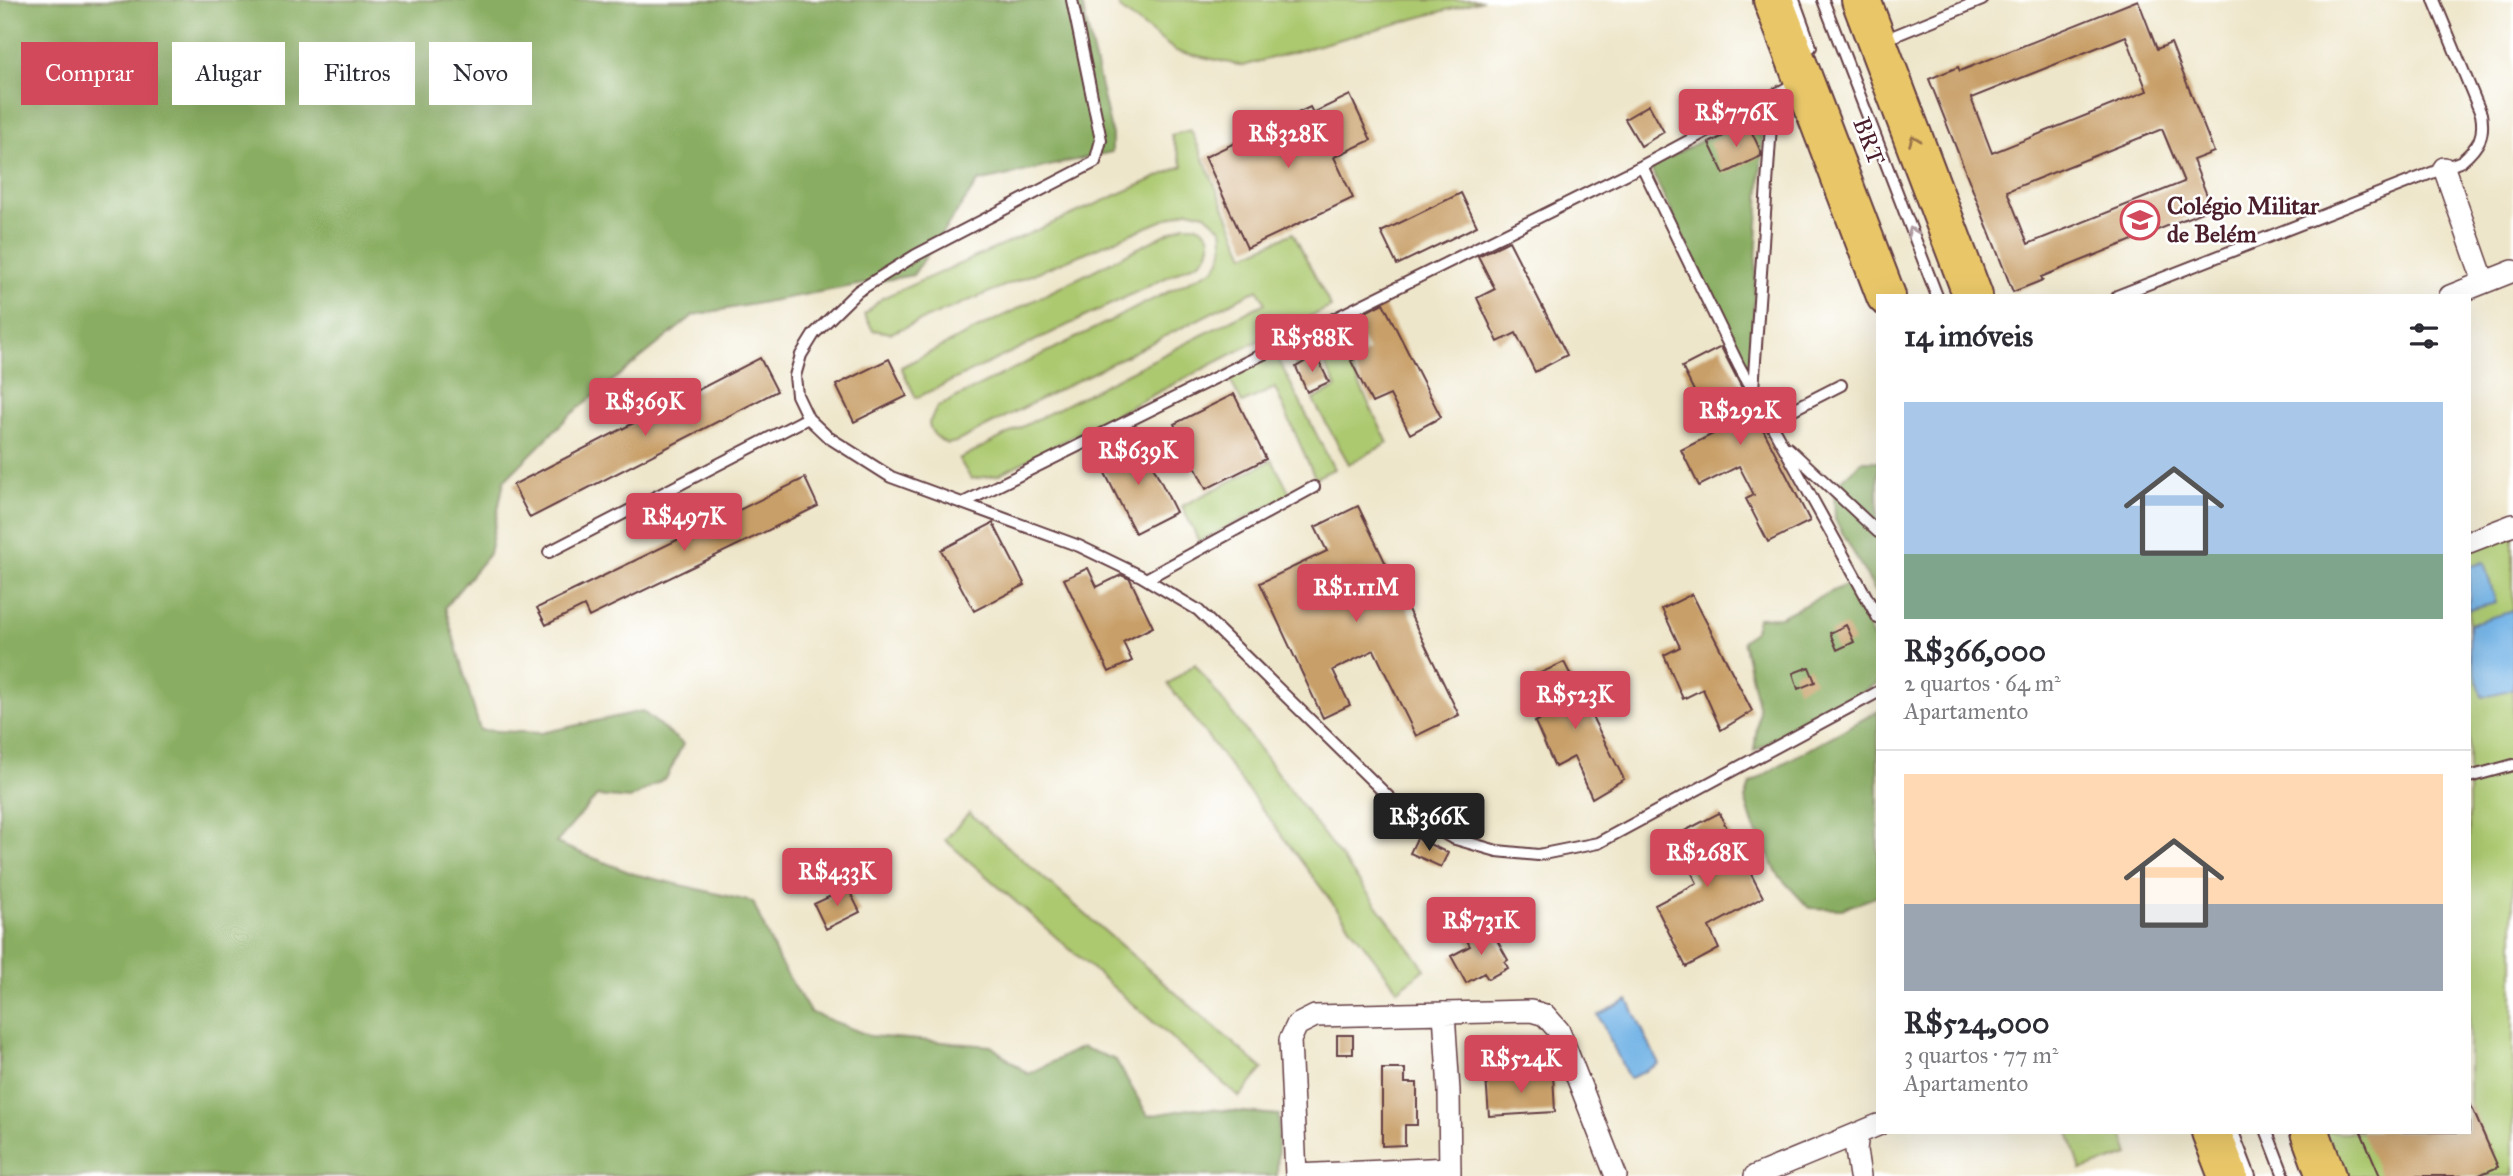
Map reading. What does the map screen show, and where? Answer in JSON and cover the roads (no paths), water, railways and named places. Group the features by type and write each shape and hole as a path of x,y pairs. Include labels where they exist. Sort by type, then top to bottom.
{"highway":[{"path":"1773,0 1797,79 1884,294"},
{"path":"1861,0 1972,294"},
{"path":"2212,1134 2228,1176"},
{"path":"2311,1134 2326,1176"}],"street":[{"path":"2444,168 2484,282"},
{"path":"2456,294 2513,271"},
{"path":"2471,541 2513,525"},
{"path":"1444,1013 1450,1172 1296,1175 1290,1040 1297,1025 1315,1016 1444,1013 1531,1011 1551,1019 1559,1031 1616,1176"},
{"path":"1755,1176 1868,1129"},
{"path":"1860,1176 1856,1150 1868,1129"}],"lane":[{"path":"1072,0 1101,140 1095,162 916,255 858,291 814,334 801,355 795,376 797,395 808,418 828,438 891,477 1079,546 1146,579 1198,610 1401,809 1452,838 1497,851 1538,855 1598,844 1876,693"},
{"path":"1753,391 1797,79 1794,0"},
{"path":"1823,0 1936,294"},
{"path":"1877,43 1982,0"},
{"path":"2122,294 2462,161 2474,150 2482,140 2484,128 2481,114 2434,0"},
{"path":"964,502 1642,166 1797,79"},
{"path":"1642,166 1753,391 1876,614"},
{"path":"1770,421 1841,385"},
{"path":"549,552 808,418"},
{"path":"1781,441 1876,530"},
{"path":"1146,579 1314,487"},
{"path":"2471,776 2513,765"},
{"path":"2234,1134 2250,1176"},
{"path":"2268,1134 2284,1176"}],"water":[{"path":"2484,562 2496,603 2471,609 2471,566"},
{"path":"2513,611 2513,689 2482,697 2471,657 2471,623"},
{"path":"1628,1000 1659,1064 1629,1079 1598,1015"}],"place":[{"name":"Colégio Militar de Belém","path":"2140,220"}]}
